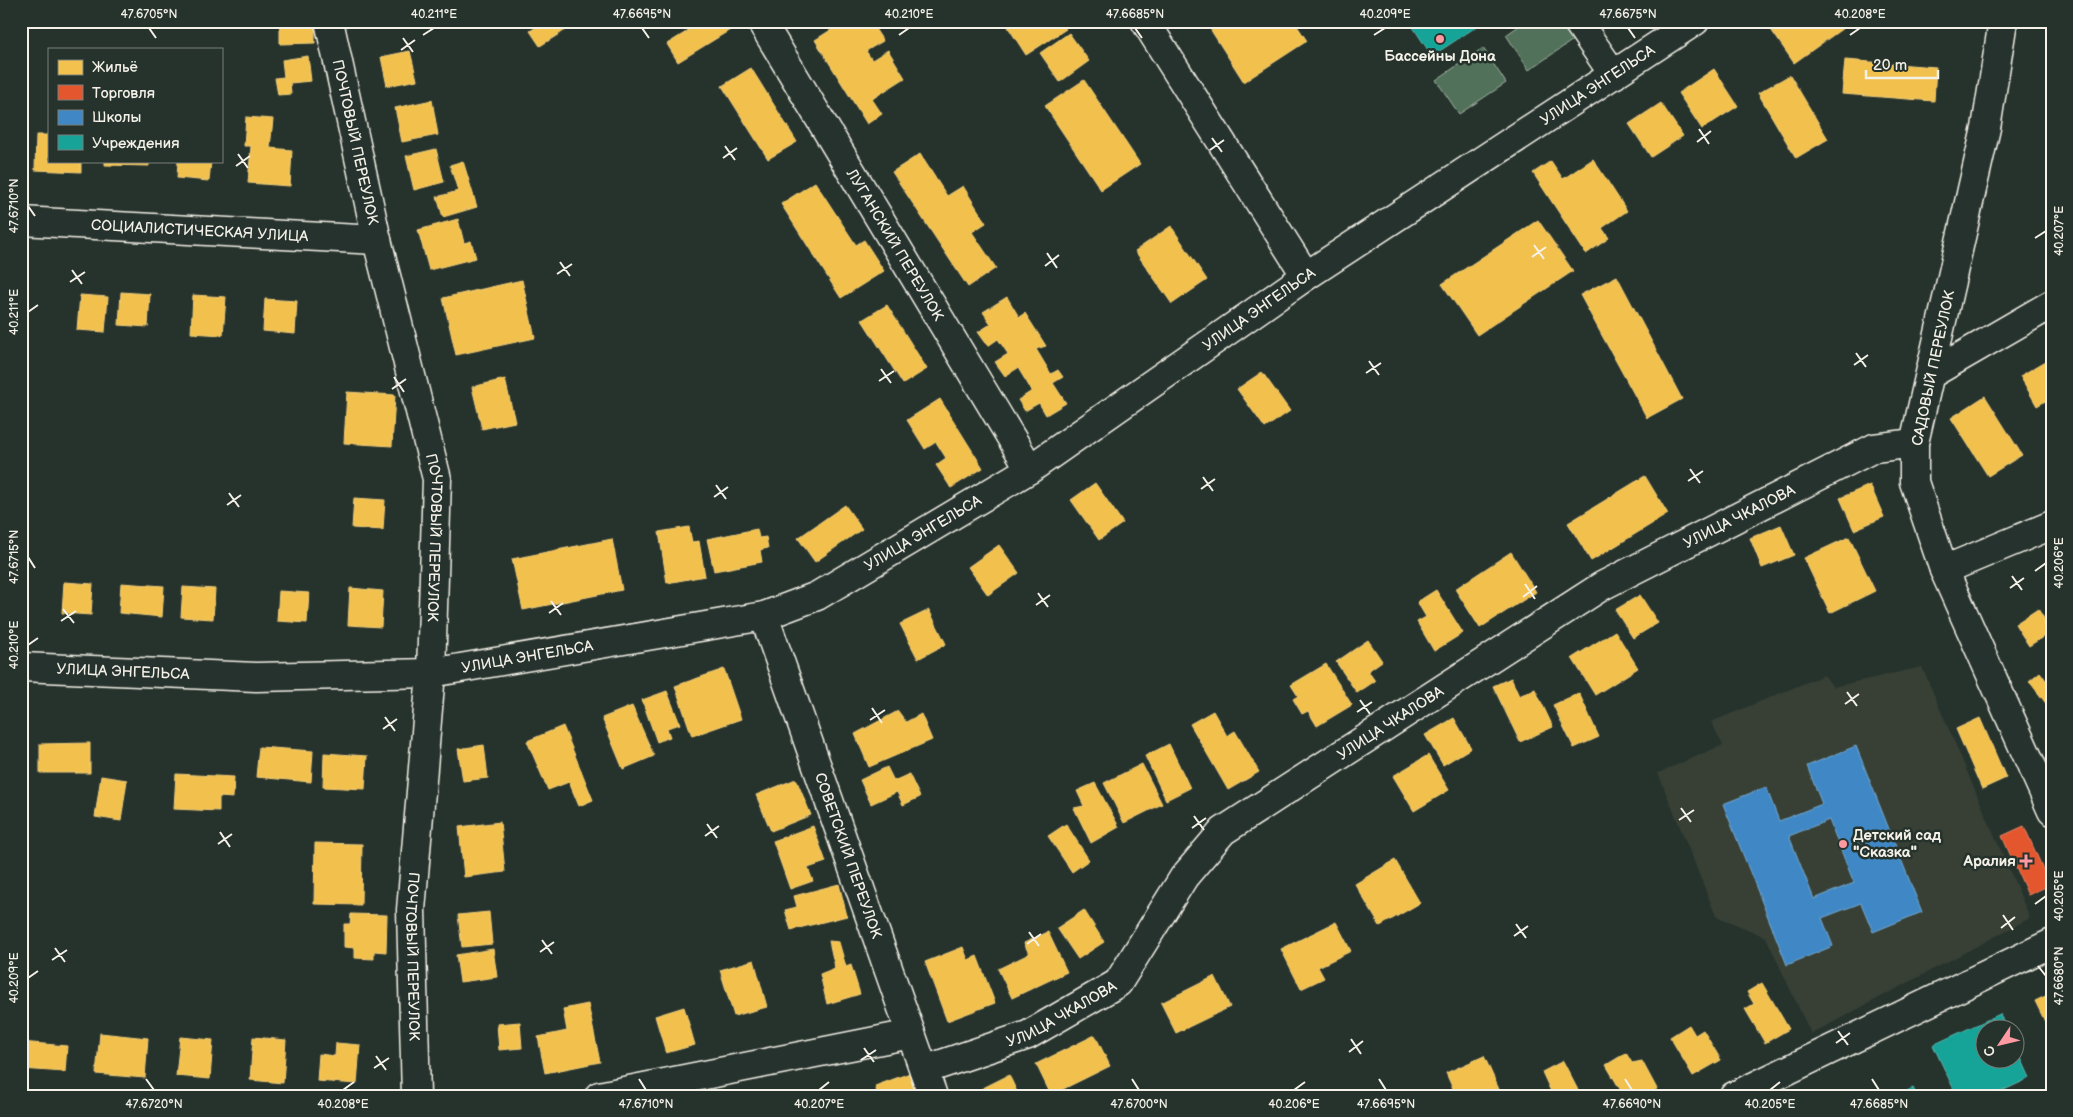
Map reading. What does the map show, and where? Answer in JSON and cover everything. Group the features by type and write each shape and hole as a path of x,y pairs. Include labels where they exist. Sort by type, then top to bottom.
{"street":[{"name":"ПОЧТОВЫЙ ПЕРЕУЛОК","path":"329,21 377,240 436,478 431,674 411,910 416,1096"},
{"name":"ЛУГАНСКИЙ ПЕРЕУЛОК","path":"761,21 1030,469"},
{"path":"1145,21 1306,276"},
{"path":"1577,21 1614,75"},
{"name":"УЛИЦА ЭНГЕЛЬСА","path":"21,667 256,677 431,674 764,616 817,596 1030,469 1306,276 1696,21"},
{"name":"САДОВЫЙ ПЕРЕУЛОК","path":"2003,21 1986,128 1914,443 1914,482 1944,570 2052,812"},
{"name":"СОЦИАЛИСТИЧЕСКАЯ УЛИЦА","path":"21,222 377,240"},
{"path":"1931,374 2052,304"},
{"name":"УЛИЦА ЧКАЛОВА","path":"924,1070 1028,1035 1118,983 1184,877 1223,831 1602,586 1874,448 1914,443"},
{"path":"1944,570 2052,525"},
{"name":"СОВЕТСКИЙ ПЕРЕУЛОК","path":"764,616 933,1096"},
{"path":"1734,1096 2052,943"},
{"path":"599,1096 911,1034"}],"shaded area":[{"name":"Детский сад \"Сказка\"","path":"1922,667 2030,918 1811,1034 1766,937 1716,916 1658,773 1723,745 1711,722 1824,675 1833,687"}],"green space":[{"path":"1526,21 1565,21 1576,38 1529,70 1506,35"},
{"path":"1483,48 1506,83 1459,114 1436,80"}],"building: Жильё":[{"path":"280,21 315,21 315,43 280,44"},
{"path":"546,21 580,21 540,46 530,31"},
{"path":"682,21 725,21 730,30 678,62 667,44 688,31"},
{"path":"845,21 870,21 883,41 866,51 872,60 888,50 905,78 872,99 882,114 867,124 815,40"},
{"path":"1018,21 1037,21 1040,26 1048,21 1061,21 1066,29 1026,55 1008,27"},
{"path":"1205,21 1294,21 1307,41 1244,82"},
{"path":"1765,21 1853,21 1794,63"},
{"path":"1069,33 1089,61 1060,82 1040,53"},
{"path":"410,51 417,80 387,86 381,57"},
{"path":"308,56 311,81 290,83 291,94 278,95 275,78 284,77 282,60"},
{"path":"1845,60 1936,67 1934,101 1842,94"},
{"path":"751,68 797,142 768,159 722,86"},
{"path":"1714,69 1738,106 1702,129 1678,93"},
{"path":"1790,75 1828,139 1796,158 1758,93"},
{"path":"1084,80 1140,164 1101,190 1045,106"},
{"path":"432,100 438,135 402,142 395,108"},
{"path":"1661,103 1683,136 1651,157 1629,124"},
{"path":"246,117 273,119 270,148 292,150 290,186 248,183 251,146 244,146"},
{"path":"36,135 48,135 48,162 81,162 81,172 35,170"},
{"path":"436,149 444,182 414,190 406,156"},
{"path":"920,154 947,196 963,186 986,223 972,232 996,268 968,287 892,172"},
{"path":"1593,159 1627,211 1602,228 1609,238 1586,254 1533,173 1551,161 1563,179"},
{"path":"463,161 477,207 443,217 437,197 458,191 450,165"},
{"path":"105,162 149,162 149,166 105,165"},
{"path":"178,162 211,162 209,181 177,178"},
{"path":"815,182 856,245 864,240 884,271 841,298 781,204"},
{"path":"458,219 464,243 471,241 476,258 429,270 418,230"},
{"path":"1538,220 1573,271 1477,335 1442,284"},
{"path":"1171,226 1207,280 1172,304 1135,251"},
{"path":"1617,276 1682,399 1647,418 1580,295"},
{"path":"522,280 535,338 456,355 443,298"},
{"path":"121,292 150,294 148,327 119,325"},
{"path":"80,295 108,297 105,332 77,330"},
{"path":"193,295 226,297 223,335 191,333"},
{"path":"1007,297 1019,317 1025,313 1046,346 1036,349 1051,374 1058,370 1063,377 1053,383 1066,403 1046,415 1039,403 1025,411 1018,400 1032,391 1018,368 1005,376 995,362 1008,354 998,339 988,346 978,332 991,324 983,312"},
{"path":"265,299 297,301 295,334 263,331"},
{"path":"887,305 927,369 903,384 862,320"},
{"path":"2046,361 2052,371 2052,397 2037,406 2020,376"},
{"path":"1262,372 1290,411 1265,428 1237,389"},
{"path":"505,379 515,422 482,429 472,387"},
{"path":"347,392 395,395 392,446 344,443"},
{"path":"1985,396 2022,455 1988,476 1951,418"},
{"path":"940,399 983,468 951,488 936,465 946,458 936,442 925,449 907,420"},
{"path":"1645,476 1668,514 1591,561 1568,523"},
{"path":"1095,483 1123,523 1099,540 1071,500"},
{"path":"1870,485 1884,517 1854,530 1840,498"},
{"path":"354,498 385,500 383,530 352,528"},
{"path":"845,505 862,529 815,562 798,538"},
{"path":"1781,525 1794,555 1762,568 1750,538"},
{"path":"689,527 692,542 699,541 705,576 667,583 659,532"},
{"path":"757,529 759,538 766,537 768,548 760,550 762,562 714,571 707,539"},
{"path":"1849,537 1875,591 1830,613 1804,558"},
{"path":"612,539 622,590 523,610 512,559"},
{"path":"999,545 1019,573 988,595 968,567"},
{"path":"1511,552 1536,592 1480,628 1455,589"},
{"path":"64,582 93,584 91,615 62,613"},
{"path":"121,583 164,586 162,617 119,613"},
{"path":"183,587 215,589 213,619 181,617"},
{"path":"350,588 383,591 381,627 348,625"},
{"path":"1436,590 1463,633 1434,651 1417,622 1426,617 1417,602"},
{"path":"279,591 309,593 307,623 277,621"},
{"path":"1640,595 1658,623 1633,638 1615,610"},
{"path":"2038,609 2052,631 2029,646 2015,624"},
{"path":"929,610 946,644 918,659 900,624"},
{"path":"1615,631 1638,668 1595,695 1572,658"},
{"path":"1368,640 1382,661 1368,671 1375,681 1357,693 1336,662"},
{"path":"1326,664 1352,705 1317,726 1308,711 1302,714 1293,699 1298,696 1291,685"},
{"path":"724,669 741,719 692,736 675,686"},
{"path":"2040,672 2048,683 2052,680 2052,703 2048,706 2029,681"},
{"path":"1511,678 1519,696 1535,689 1553,727 1520,742 1493,686"},
{"path":"667,691 680,724 667,728 670,737 657,742 642,700"},
{"path":"1579,693 1599,737 1574,748 1553,705"},
{"path":"632,706 654,756 623,769 602,718"},
{"path":"898,711 906,722 921,714 932,740 869,767 855,734"},
{"path":"1213,711 1227,736 1235,731 1259,772 1228,790 1190,724"},
{"path":"1454,718 1471,748 1443,765 1425,735"},
{"path":"1980,718 2006,778 1982,789 1956,729"},
{"path":"563,726 593,800 579,806 569,782 548,790 527,741"},
{"path":"90,743 90,773 40,773 40,744"},
{"path":"1169,744 1190,788 1166,800 1145,756"},
{"path":"484,745 488,778 463,781 458,749"},
{"path":"259,747 313,751 311,782 256,777"},
{"path":"324,753 367,756 365,789 323,787"},
{"path":"1428,755 1449,790 1414,811 1393,776"},
{"path":"1142,764 1162,804 1124,823 1104,783"},
{"path":"887,767 894,781 909,774 920,797 903,805 897,792 871,804 860,780"},
{"path":"176,774 234,777 233,798 219,797 219,811 174,809"},
{"path":"101,776 127,780 121,821 95,817"},
{"path":"796,779 811,815 771,831 756,795"},
{"path":"1095,783 1119,827 1091,843 1074,808 1084,806 1077,791"},
{"path":"500,822 505,872 464,877 459,827"},
{"path":"1066,824 1089,860 1072,872 1048,836"},
{"path":"813,826 826,862 808,868 813,881 790,889 773,841"},
{"path":"315,843 362,844 361,905 314,904"},
{"path":"1395,860 1420,903 1380,926 1355,884"},
{"path":"839,884 847,916 791,930 785,910 797,907 794,896"},
{"path":"1084,910 1104,942 1078,959 1057,928"},
{"path":"489,912 492,944 462,947 458,915"},
{"path":"351,914 387,915 386,952 374,951 374,959 355,958 355,948 344,947 344,924 350,924"},
{"path":"1336,922 1351,951 1318,967 1324,978 1301,989 1281,949"},
{"path":"1048,932 1067,972 1012,998 998,969 1029,954 1024,943"},
{"path":"829,941 839,942 846,967 851,965 860,994 827,1004 820,974 835,968"},
{"path":"963,947 968,960 977,956 995,1003 947,1021 925,962"},
{"path":"493,949 497,977 460,982 456,955"},
{"path":"754,960 767,1007 734,1016 720,970"},
{"path":"1215,976 1230,1007 1176,1033 1161,1003"},
{"path":"1762,983 1789,1029 1765,1043 1745,1009 1754,1004 1747,992"},
{"path":"2052,993 2052,1036 2035,1001"},
{"path":"588,1004 600,1062 545,1073 538,1037 567,1031 563,1009"},
{"path":"684,1007 695,1045 666,1053 655,1016"},
{"path":"520,1022 522,1048 499,1050 497,1024"},
{"path":"1689,1025 1695,1035 1703,1030 1721,1060 1693,1076 1670,1037"},
{"path":"100,1033 148,1038 145,1078 96,1074"},
{"path":"1095,1035 1110,1066 1051,1095 1036,1064"},
{"path":"180,1037 213,1040 210,1079 176,1076"},
{"path":"253,1037 286,1040 283,1083 250,1080"},
{"path":"21,1042 67,1046 65,1072 21,1069"},
{"path":"336,1043 360,1045 357,1084 317,1081 319,1054 335,1056"},
{"path":"1626,1053 1632,1063 1642,1061 1657,1089 1645,1096 1624,1096 1606,1065"},
{"path":"1484,1056 1502,1096 1456,1096 1446,1073"},
{"path":"1563,1061 1581,1096 1553,1096 1542,1072"},
{"path":"910,1073 919,1096 878,1096 875,1086"},
{"path":"1009,1075 1019,1096 982,1096 979,1090"}],"building: Торговля":[{"name":"Аралия","path":"2024,826 2050,885 2028,895 2002,836"}],"building: Школы":[{"path":"1856,746 1922,912 1873,932 1861,903 1822,918 1833,946 1787,965 1723,804 1766,787 1779,821 1822,804 1807,766","holes":["1829,820 1854,883 1814,899 1789,836"]}],"building: Учреждения":[{"name":"Бассейны Дона","path":"1409,21 1485,21 1432,56"},
{"path":"2000,1014 2003,1020 1987,1020"},
{"path":"1976,1025 1976,1070 2026,1069 2030,1078 1991,1096 1957,1096 1933,1045"},
{"path":"1913,1088 1917,1096 1897,1096"}],"place":[{"name":"Бассейны Дона","path":"1440,39"},
{"name":"Детский сад \"Сказка\"","path":"1843,844"},
{"name":"Аралия","path":"2026,861"}]}
